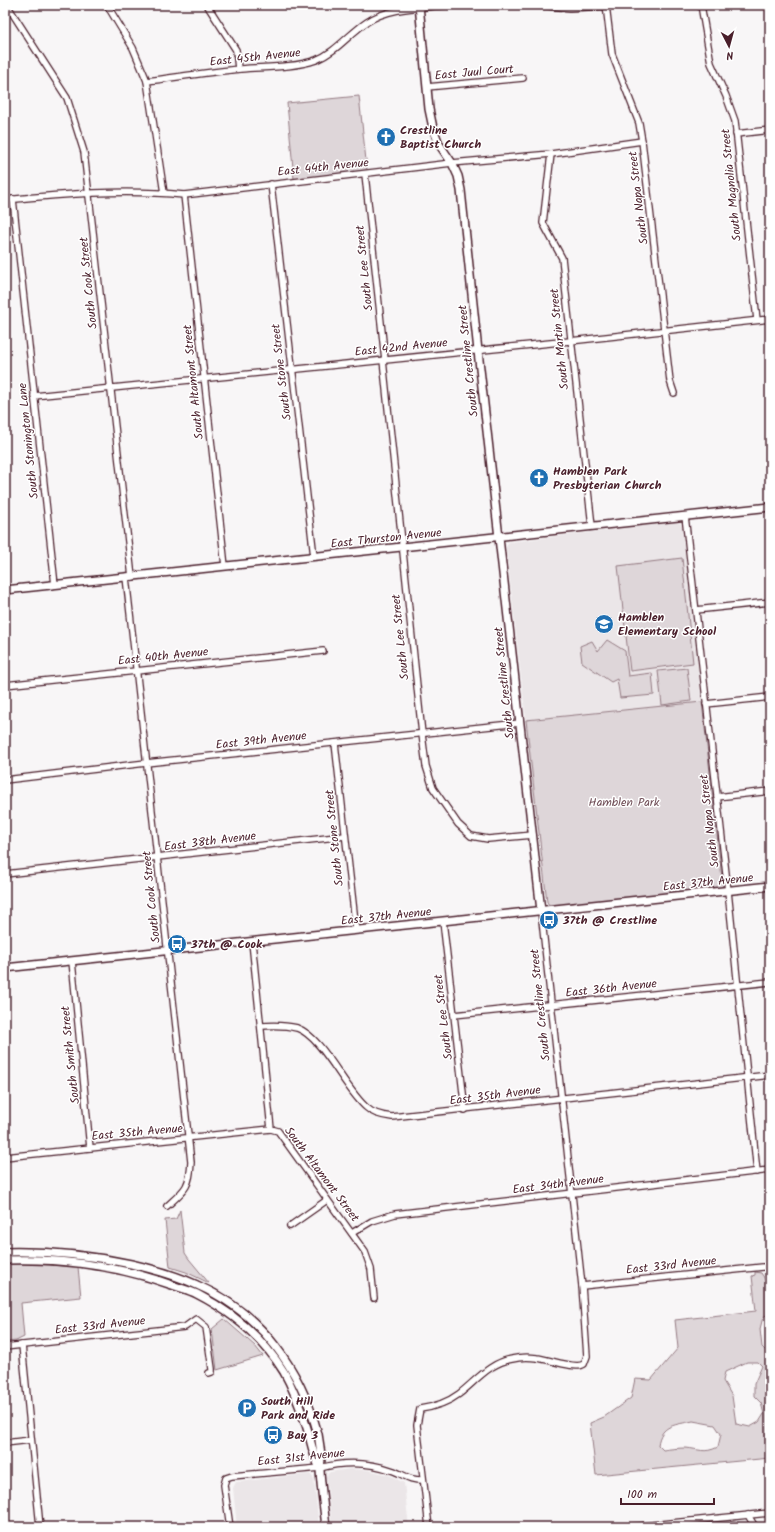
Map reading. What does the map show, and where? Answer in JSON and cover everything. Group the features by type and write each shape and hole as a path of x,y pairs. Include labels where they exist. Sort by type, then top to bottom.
{"street":[{"name":"South Cook Street","path":"7,5 67,98 84,152 110,388 146,763 169,951 191,1162 190,1178 183,1192 167,1206"},
{"path":"108,5 133,48 147,81 164,193"},
{"path":"206,5 236,50 238,69"},
{"name":"East 45th Avenue","path":"147,81 238,69 298,64 315,60 331,52 368,21 393,10 419,6 446,5"},
{"path":"537,5 570,8 606,5"},
{"name":"South Napa Street","path":"606,5 612,54 639,124 642,141 670,381 674,393"},
{"name":"South Magnolia Street","path":"701,5 711,62 735,121 757,320"},
{"name":"South Crestline Street","path":"419,6 427,87 433,128 439,144 452,163 458,176 461,190 533,835 582,1286 587,1345 587,1356 584,1364 577,1366 535,1358 511,1359 497,1364 482,1373 459,1394 447,1402 437,1406 420,1409 417,1425 423,1480"},
{"name":"East Juul Court","path":"427,87 523,78"},
{"path":"736,134 770,130"},
{"name":"East 44th Avenue","path":"5,200 88,193 164,193 184,195 452,163 551,154 642,141"},
{"name":"South Martin Street","path":"551,154 543,223 562,258 570,342 592,526"},
{"name":"South Lee Street","path":"365,174 402,547 426,766 433,788 458,824 471,836 488,838 533,835"},
{"name":"South Stone Street","path":"271,184 314,557"},
{"name":"South Altamont Street","path":"184,195 225,566"},
{"name":"South Stonington Lane","path":"13,199 55,585"},
{"name":"East 42nd Avenue","path":"34,396 570,342 770,319"},
{"name":"East Thurston Avenue","path":"5,590 770,507"},
{"name":"South Napa Street","path":"685,516 728,891 757,1172"},
{"path":"696,610 770,602"},
{"name":"East 40th Avenue","path":"5,685 323,651"},
{"path":"706,704 770,697"},
{"name":"East 39th Avenue","path":"5,780 146,763 520,723"},
{"name":"South Stone Street","path":"335,743 356,930"},
{"path":"717,797 770,792"},
{"name":"East 38th Avenue","path":"5,874 345,836"},
{"name":"East 37th Avenue","path":"5,968 770,886"},
{"name":"South Lee Street","path":"443,921 465,1110"},
{"name":"South Altamont Street","path":"252,942 271,1129 278,1131 366,1252 371,1269 374,1298"},
{"name":"South Smith Street","path":"72,961 90,1148"},
{"name":"East 36th Avenue","path":"454,1015 770,982"},
{"name":"East 35th Avenue","path":"261,1026 286,1026 298,1029 312,1036 367,1109 381,1115 392,1117 770,1075"},
{"name":"East 35th Avenue","path":"5,1158 271,1129"},
{"name":"East 34th Avenue","path":"352,1233 372,1221 395,1214 770,1170"},
{"path":"290,1226 327,1200"},
{"path":"5,1252 52,1252 84,1255 143,1267 198,1285 218,1295 236,1307 266,1335 285,1358 298,1378 318,1436 326,1527"},
{"path":"5,1260 81,1263 124,1271 157,1279 197,1294 232,1315 254,1334 271,1354 284,1373 296,1397 306,1426 314,1458 320,1468"},
{"name":"East 33rd Avenue","path":"582,1286 763,1267"},
{"name":"East 33rd Avenue","path":"5,1347 185,1327 196,1319 206,1327 212,1369 212,1372 209,1373"},
{"path":"22,1345 40,1527"},
{"path":"5,1443 32,1440"},
{"name":"East 31st Avenue","path":"230,1527 224,1484 226,1478 232,1476 320,1468 342,1463 368,1465 395,1472 408,1479 423,1480"},
{"path":"423,1480 429,1527"},
{"path":"632,1527 770,1513"},
{"path":"748,1515 755,1527"}],"shaded area":[{"name":"Hamblen Elementary School","path":"677,522 682,526 702,702 526,720 506,547 509,542"},
{"path":"350,1469 368,1470 389,1475 404,1483 409,1527 332,1527 326,1476 330,1472"},
{"path":"310,1474 314,1479 319,1527 237,1527 233,1488 236,1482"}],"green space":[{"path":"359,96 367,170 294,179 287,103"},
{"path":"682,558 693,663 630,671 618,566"},
{"path":"607,640 625,651 628,676 652,673 654,695 620,698 617,679 611,682 582,662 580,646 592,641 598,651"},
{"path":"687,668 691,701 662,705 658,671"},
{"name":"Hamblen Park","path":"702,702 723,887 550,906 547,902 526,720"},
{"path":"180,1210 185,1253 209,1283 186,1272 170,1267 165,1220 176,1219"},
{"path":"5,1264 37,1264 78,1267 81,1297 21,1303 24,1337 16,1341 5,1342"},
{"path":"755,1272 761,1273 764,1277 770,1303 770,1313 763,1317 760,1329 762,1347 770,1355 770,1458 596,1475 590,1423 604,1417 631,1398 635,1379 651,1380 678,1348 675,1320 756,1311 752,1276 755,1275","holes":["747,1362 758,1362 762,1366 754,1384 754,1396 761,1403 764,1414 759,1422 750,1427 736,1424 732,1396 723,1381 725,1372","693,1421 715,1425 721,1434 718,1447 705,1451 686,1448 663,1450 658,1445 662,1433 666,1429 675,1425"]},
{"path":"224,1319 255,1346 263,1356 217,1370 212,1329"}],"place":[{"name":"Crestline Baptist Church","path":"386,137"},
{"name":"Hamblen Park Presbyterian Church","path":"539,478"},
{"name":"Hamblen Elementary School","path":"604,624"},
{"name":"37th @ Crestline","path":"549,920"},
{"name":"37th @ Cook","path":"177,944"},
{"name":"South Hill Park and Ride","path":"247,1408"},
{"name":"Bay 3","path":"273,1435"}]}
